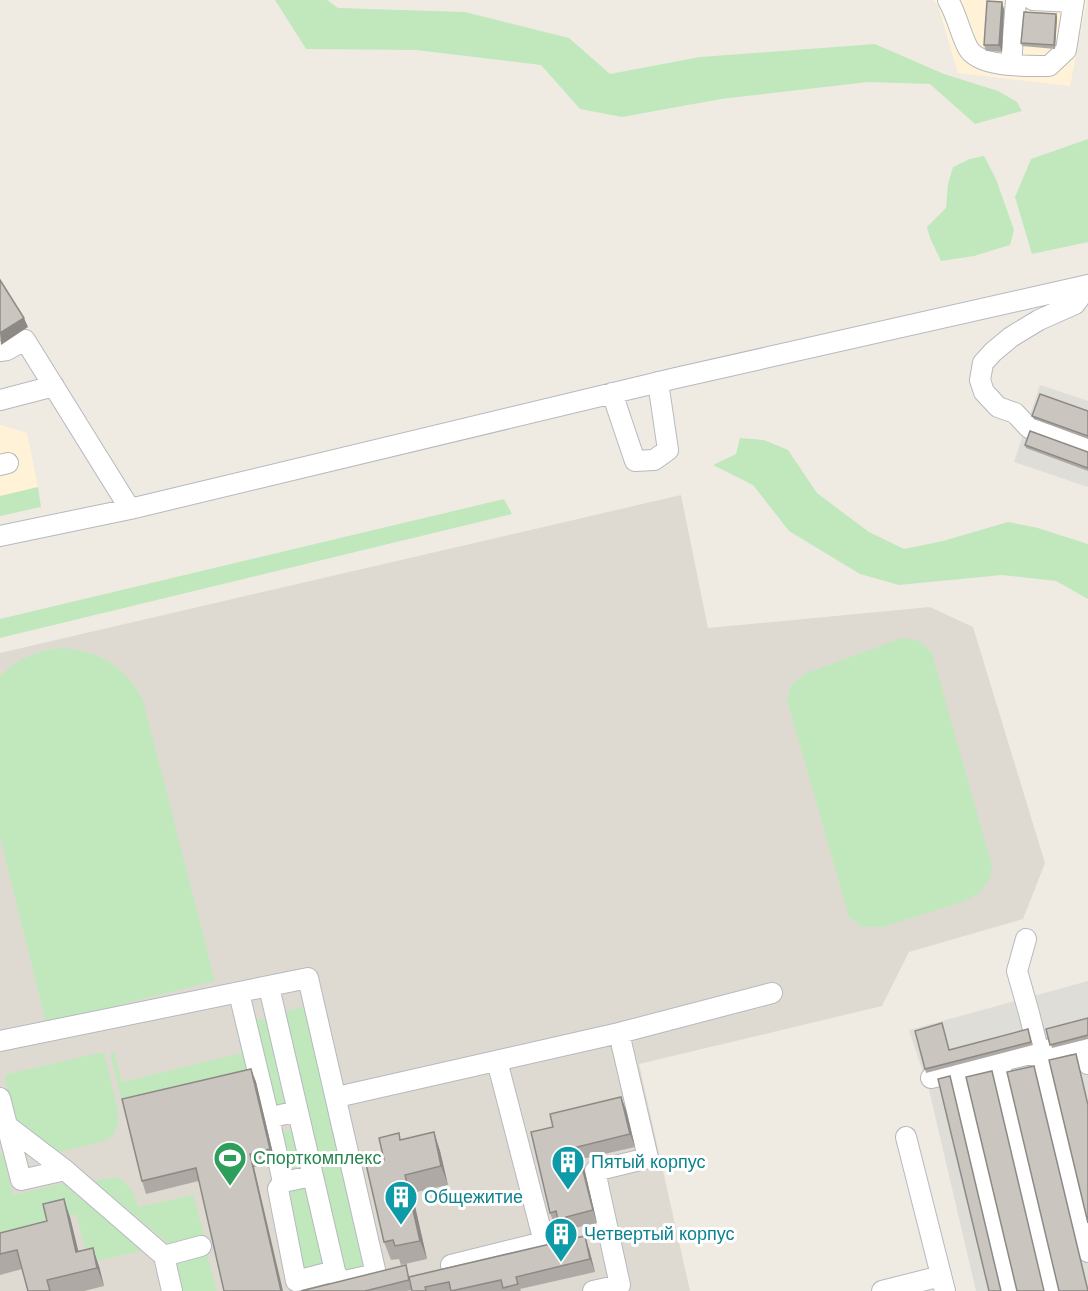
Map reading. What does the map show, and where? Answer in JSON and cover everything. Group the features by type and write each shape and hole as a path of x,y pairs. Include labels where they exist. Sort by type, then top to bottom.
{"street":[{"path":"948,0 969,51 990,63 1049,66 1066,50 1073,1 1033,0"},
{"path":"1011,64 1016,0"},
{"path":"0,536 130,509 658,382 1088,286"},
{"path":"1088,286 1075,304 1039,320 1011,337 993,352 983,363 980,380 984,392 998,406 1015,413 1029,428 1088,448"},
{"path":"0,351 7,350 25,340 130,509"},
{"path":"612,393 635,461 654,460 668,450 658,382"},
{"path":"0,400 54,386"},
{"path":"1026,939 1017,971 1040,1053 1088,1252"},
{"path":"0,1041 308,978 376,1274 340,1282 335,1271 268,987"},
{"path":"239,993 283,1182"},
{"path":"337,1098 619,1033 772,993"},
{"path":"593,1291 620,1285 595,1171 648,1158 619,1033"},
{"path":"931,1078 1085,1041 1088,1064"},
{"path":"451,1265 544,1242 527,1140 497,1061"},
{"path":"999,1062 1052,1291"},
{"path":"959,1072 1011,1291"},
{"path":"0,1098 21,1180 65,1170"},
{"path":"269,1118 297,1111"},
{"path":"6,1125 65,1170 164,1256 172,1291"},
{"path":"884,1291 943,1283 906,1137"},
{"path":"312,1176 283,1182 278,1189 297,1281 335,1271"},
{"path":"164,1256 201,1246"}],"shaded area":[{"path":"932,0 1087,0 1070,86 958,73 938,5"},
{"path":"1040,385 1088,401 1088,487 1014,462"},
{"path":"0,425 27,433 38,487 0,496"},
{"path":"681,495 708,628 930,607 973,627 1045,863 1023,919 909,952 882,1006 639,1064 690,1291 0,1291 0,653"},
{"path":"1088,981 1088,1291 976,1291 929,1090 909,1030"}],"green space":[{"path":"275,0 327,0 338,8 465,12 569,38 610,74 700,57 875,44 944,74 998,91 1017,102 1022,111 975,124 930,84 868,82 721,99 622,117 580,109 541,65 416,50 306,49"},
{"path":"1088,139 1088,242 1032,254 1015,197 1031,159"},
{"path":"984,156 996,179 1014,230 1010,245 974,256 941,261 927,227 946,208 948,184 953,167 970,159"},
{"path":"740,438 764,440 788,450 817,493 869,532 904,549 943,541 1008,522 1038,528 1088,544 1088,599 1056,581 1002,575 899,585 860,574 789,531 753,485 713,465 736,454"},
{"path":"38,487 41,507 0,516 0,496"},
{"path":"504,499 512,514 0,638 0,619"},
{"path":"902,638 920,641 932,653 992,866 990,878 979,893 963,902 882,927 862,927 849,917 787,700 791,685 804,674"},
{"path":"56,648 84,651 108,661 127,677 143,700 215,981 46,1023 0,837 0,676 12,665 26,658"},
{"path":"300,1007 306,1010 366,1267 343,1273 284,1015"},
{"path":"250,1019 264,1020 271,1027 289,1103 270,1108"},
{"path":"241,1024 252,1070 122,1102 110,1053 114,1052 122,1082 242,1053 235,1025"},
{"path":"104,1052 118,1111 116,1129 110,1138 92,1145 54,1153 16,1124 5,1079 7,1074"},
{"path":"294,1129 305,1173 287,1177 276,1134"},
{"path":"3,1153 13,1195 72,1181 153,1248 89,1263 76,1214 43,1222 48,1241 0,1251 0,1154"},
{"path":"118,1177 131,1190 138,1207 193,1195 205,1238 174,1245 168,1243 93,1181"},
{"path":"307,1183 329,1268 303,1272 284,1189"},
{"path":"206,1251 217,1291 181,1291 175,1261"}],"building":[{"path":"987,1 1002,2 999,45 984,45"},
{"path":"1024,12 1056,14 1054,45 1021,43"},
{"path":"0,280 24,318 0,333"},
{"path":"1040,394 1088,411 1088,436 1032,416"},
{"path":"1030,431 1088,452 1088,468 1025,445"},
{"path":"1088,1018 1088,1035 1050,1045 1046,1029"},
{"path":"942,1023 949,1050 1028,1029 1031,1042 925,1069 915,1031"},
{"path":"1076,1054 1088,1105 1088,1223 1049,1060"},
{"path":"1034,1066 1088,1291 1059,1291 1007,1072"},
{"name":"Спорткомплекс","path":"251,1069 270,1149 250,1154 281,1291 224,1291 196,1168 142,1181 122,1099"},
{"path":"992,1071 1044,1291 1017,1291 966,1077"},
{"path":"950,1076 1001,1291 989,1291 938,1079"},
{"path":"621,1097 630,1134 577,1147 593,1210 566,1217 571,1239 585,1236 590,1259 516,1277 518,1284 503,1288 501,1280 451,1291 449,1282 425,1287 426,1291 412,1291 409,1277 563,1241 556,1211 550,1213 531,1132 553,1127 550,1114"},
{"name":"Общежитие","path":"434,1132 441,1166 405,1175 420,1241 395,1246 393,1240 384,1242 366,1164 384,1160 379,1138 399,1133 400,1140"},
{"path":"64,1199 76,1252 93,1248 97,1268 47,1280 50,1291 28,1291 17,1250 0,1254 0,1233 47,1221 43,1204"},
{"path":"406,1265 409,1280 365,1291 301,1291"}],"place":[{"name":"Спорткомплекс","path":"230,1187"},
{"name":"Пятый корпус","path":"568,1191"},
{"name":"Общежитие","path":"401,1226"},
{"name":"Четвертый корпус","path":"561,1263"}]}
